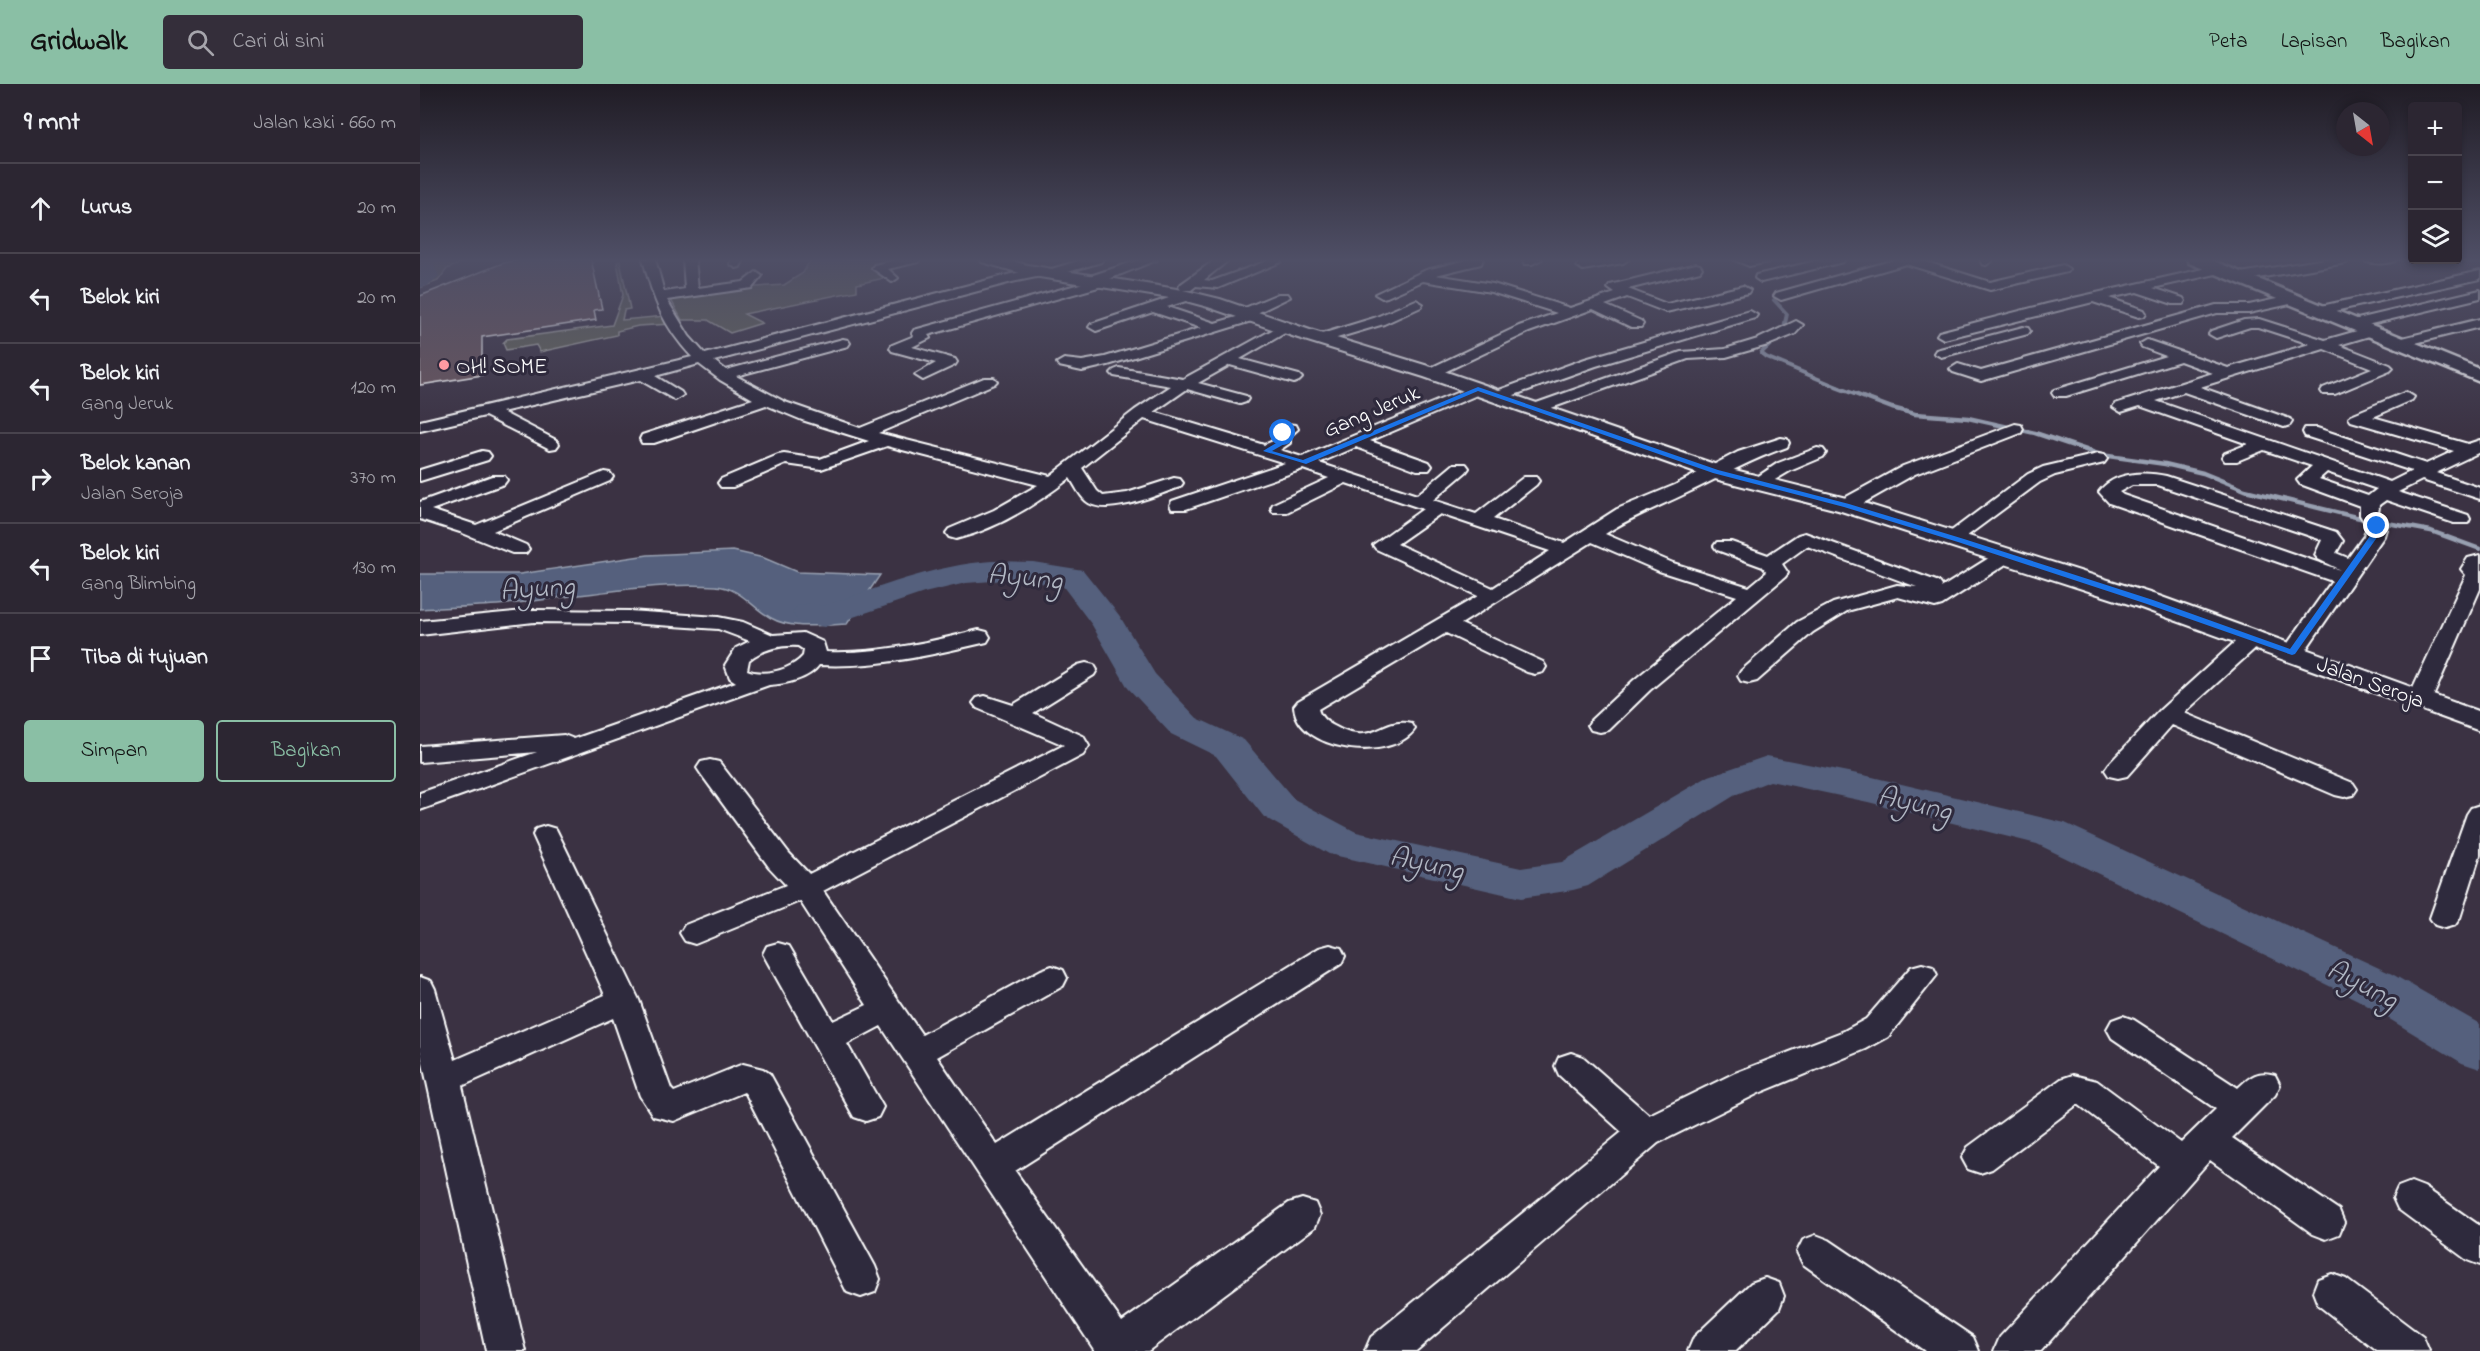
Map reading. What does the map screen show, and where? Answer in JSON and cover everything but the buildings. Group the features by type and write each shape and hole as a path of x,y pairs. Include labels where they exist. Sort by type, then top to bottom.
{"main road":[{"path":"2341,318 2399,343 2476,371"}],"street":[{"path":"671,318 702,359 723,375 769,399 862,434 1052,482"},
{"path":"420,426 642,375 859,318"},
{"path":"923,375 950,363 897,349 923,338 920,333 971,318"},
{"path":"1096,327 1121,318"},
{"path":"1186,318 1216,328"},
{"path":"1064,363 1082,366 1108,361 1241,318"},
{"name":"Jalan Seroja","path":"1259,318 1431,373 1715,472 1846,506 2007,555 2253,638 2480,722"},
{"path":"1320,339 1386,318"},
{"path":"1431,373 1524,329 1556,318"},
{"path":"1624,318 1636,324"},
{"name":"Gang Jeruk","path":"1179,505 1304,463 1487,392 1740,318"},
{"path":"1944,335 2009,318"},
{"path":"1959,369 1979,376 2184,318"},
{"path":"2121,407 2324,344 2363,327 2394,318"},
{"path":"2216,334 2249,323 2259,323 2324,344 2385,368 2329,391"},
{"path":"2399,343 2480,323"},
{"path":"1534,409 1686,355 1737,350 1783,335 1796,325"},
{"path":"956,533 1001,514 1038,494 1141,413 1185,384 1286,327"},
{"path":"1941,353 2037,327"},
{"path":"723,375 843,343"},
{"path":"1659,343 1686,355"},
{"path":"2147,344 2228,373"},
{"path":"2060,393 2180,356"},
{"path":"1229,360 1294,378"},
{"path":"1119,373 1185,384 1240,399"},
{"path":"642,375 675,395"},
{"path":"862,434 989,381"},
{"path":"2185,387 2284,422"},
{"path":"2406,397 2357,418 2476,447"},
{"path":"648,439 769,399"},
{"path":"2141,401 2325,465 2378,505"},
{"path":"486,410 550,444"},
{"path":"1141,413 1304,463 1566,550"},
{"path":"1266,451 1282,443 1281,434 1290,429"},
{"path":"1846,506 1909,470 2015,429"},
{"path":"2311,432 2423,471 2480,494"},
{"path":"727,483 784,459 821,464 886,440"},
{"path":"1356,441 1423,466"},
{"path":"1403,729 1377,740 1361,743 1345,740 1315,724 1308,717 1306,706 1494,596 1624,513 1715,472 1744,456 1781,443"},
{"path":"2231,457 2263,444"},
{"path":"2292,652 2374,536 2378,505 2423,471 2476,447"},
{"path":"1757,483 1784,467 1817,453"},
{"path":"420,476 482,456"},
{"path":"1952,538 2013,492 2042,474 2098,459"},
{"path":"2325,465 2306,480 2378,505 2461,519"},
{"path":"1072,468 1082,479 1093,498 1102,502 1114,502 1174,483"},
{"path":"1460,468 1428,505 1383,544 1494,596"},
{"path":"475,532 604,477"},
{"path":"1281,508 1345,477"},
{"path":"2146,479 2160,480 2329,536 2333,541 2325,555 2347,573 2116,499 2108,492 2116,485 2126,482 2146,479"},
{"path":"420,508 498,480"},
{"path":"1479,521 1530,481"},
{"path":"420,513 519,549"},
{"path":"1592,535 1666,567 1750,594"},
{"path":"1770,563 1805,539 1949,592"},
{"path":"1600,725 1641,685 1776,575 1777,570 1770,563 1724,546"},
{"path":"1749,676 1805,627 1840,607 1897,591 1910,592 1935,601 2007,555"},
{"path":"2420,699 2479,571"},
{"path":"420,628 534,616 629,617 718,623 735,627 771,642"},
{"path":"1444,624 1534,667"},
{"path":"814,658 842,660 878,658 978,637"},
{"path":"2118,770 2168,715 2253,638"},
{"path":"420,802 763,680 794,672 814,658 814,647 802,640 771,642 749,650 741,656 735,668 743,677 763,680"},
{"path":"1015,714 1086,670"},
{"path":"695,933 806,888 1074,750 1077,746 1074,741 1015,714 986,704"},
{"path":"2168,715 2344,789"},
{"path":"420,754 598,739"},
{"path":"710,768 780,860 806,888 992,1167 1119,1350 1302,1215"},
{"path":"2445,918 2480,814"},
{"path":"546,835 623,999 657,1096 665,1107 683,1104 743,1078 751,1079 758,1084 861,1279"},
{"path":"778,954 866,1107"},
{"path":"992,1167 1330,956"},
{"path":"1385,1351 1646,1133 1747,1083 1855,1040 1876,1028 1922,975"},
{"path":"917,1053 1052,978"},
{"path":"420,989 444,1079 507,1351"},
{"path":"444,1079 623,999"},
{"path":"827,1039 887,1009"},
{"path":"2014,1351 2195,1152 2251,1096 2123,1029"},
{"path":"1571,1066 1646,1133"},
{"path":"1980,1158 2073,1089 2085,1091 2326,1222"},
{"path":"2411,1198 2480,1248"},
{"path":"1816,1252 1959,1351"},
{"path":"2332,1292 2409,1351"},
{"path":"1708,1351 1765,1296"}],"green space":[{"path":"615,318 622,318 622,320 667,318 671,324 638,326 617,331 617,335 540,352 536,345 506,350 503,343 507,339 612,325"},
{"path":"681,318 752,318 762,323 730,333 708,320"}],"water":[{"path":"733,551 764,558 797,572 880,575 847,624 808,626 779,622 725,587 690,585 638,588 485,606 420,609 420,574 520,574 648,555"}],"waterway":[{"path":"1783,332 1786,318"},
{"path":"1773,342 1761,353 1766,357 1840,388"},
{"path":"1836,387 1915,414 1968,418 2035,433 2101,455 2165,464 2203,473 2245,490 2360,518 2431,531 2480,549"},
{"name":"Ayung","path":"809,613 824,617 913,586 979,571 1006,570 1072,577 1107,622 1141,680 1184,726 1230,748 1279,808 1344,844 1521,883 1573,875 1723,785 1767,768 1868,789 2050,833 2375,987 2480,1049"}],"place":[{"name":"OH! SOME","path":"444,365"}],"route":[{"path":"1283,433 1280,438 1282,443 1266,451 1304,463 1478,389 1715,472 1846,506 1961,541 2150,602 2292,652 2374,536 2377,526"}]}
